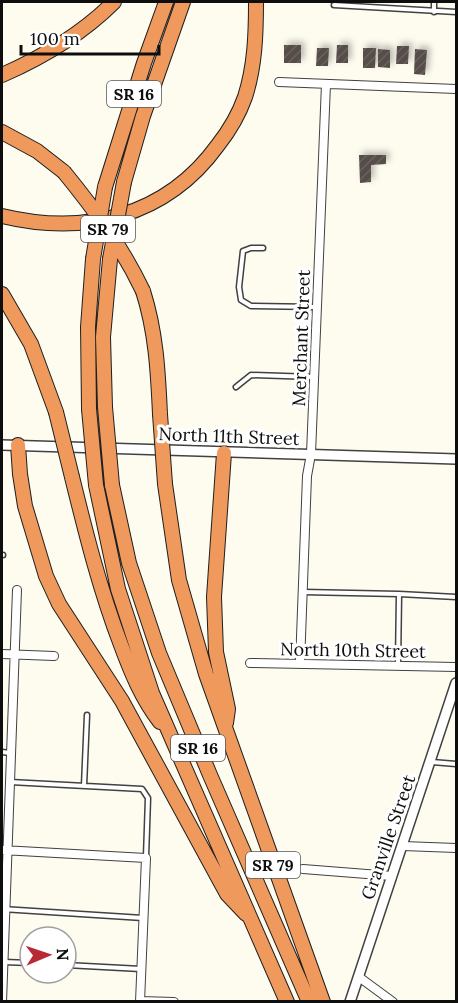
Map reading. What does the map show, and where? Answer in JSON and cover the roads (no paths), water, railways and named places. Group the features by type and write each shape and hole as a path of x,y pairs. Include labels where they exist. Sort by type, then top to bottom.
{"highway":[{"path":"2,75 35,60 58,46 89,24 114,2"},
{"name":"SR 16","path":"166,2 105,187 93,258 88,327 89,409 96,485 118,589 153,693 287,1002"},
{"name":"SR 16","path":"183,2 143,116 124,182 110,259 103,337 105,407 112,485 129,563 159,653 309,1002"},
{"path":"2,216 37,223 59,224 121,217 161,199 186,181 206,162 227,133 244,100 253,65 256,2"},
{"name":"SR 79","path":"2,132 37,151 64,172 118,243 143,291 152,318 156,350 165,484 179,580 206,674 323,1002"},
{"path":"2,294 31,344 56,412 97,576 129,667 147,706 173,739"},
{"path":"18,445 21,486 30,526 41,564 55,596 122,701 227,894 253,921"},
{"path":"224,453 214,597 216,652 228,709 225,728"}],"street":[{"path":"279,82 456,89"},
{"name":"Merchant Street","path":"300,664 326,84"},
{"name":"North 11th Street","path":"2,445 456,459"},
{"path":"2,1002 5,850 10,782 17,590"},
{"path":"2,654 54,656"},
{"name":"North 10th Street","path":"250,663 456,667"},
{"name":"Granville Street","path":"350,1002 404,846 456,683"},
{"path":"404,846 456,848"},
{"path":"5,850 146,858 140,1001 174,1002"},
{"path":"303,869 392,876"},
{"path":"359,977 393,1002"}],"lane":[{"path":"434,2 434,12"},
{"path":"334,5 456,12"},
{"path":"263,248 243,251 239,287 241,300 251,306 317,307"},
{"path":"236,387 251,375 314,377"},
{"path":"302,592 456,597"},
{"path":"398,665 399,594"},
{"path":"84,786 87,715"},
{"path":"2,753 11,753"},
{"path":"431,762 456,764"},
{"path":"10,782 142,789 148,798 146,858"},
{"path":"3,910 144,918"},
{"path":"2,962 18,963"},
{"path":"78,966 142,969"}]}
